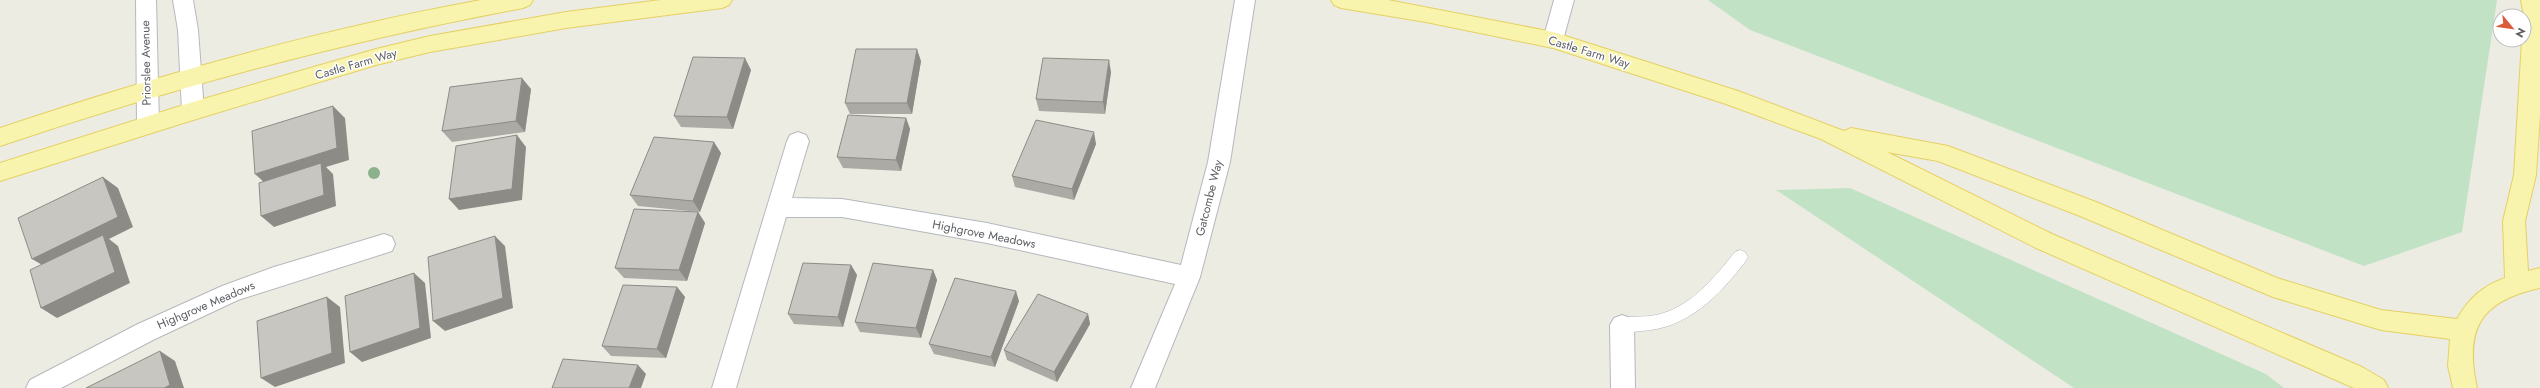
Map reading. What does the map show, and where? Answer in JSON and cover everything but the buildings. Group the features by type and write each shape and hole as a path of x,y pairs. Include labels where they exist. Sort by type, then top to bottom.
{"main road":[{"path":"0,137 146,88 405,23 523,0"},
{"name":"Castle Farm Way","path":"0,172 193,111 376,57 430,44 566,20 722,0"},
{"name":"Castle Farm Way","path":"1341,0 1426,14 1553,40 1731,97 1829,134"},
{"path":"2517,281 2514,221 2525,175 2531,92 2533,18 2531,0"},
{"path":"1829,134 1940,152 2088,209 2273,287 2381,320 2462,330"},
{"path":"1829,134 2044,241 2347,372 2376,388"},
{"path":"2465,388 2460,370 2462,330 2482,300 2517,281 2540,278"}],"street":[{"name":"Priorslee Avenue","path":"146,0 146,88 148,126"},
{"path":"183,0 188,30 193,111"},
{"name":"Gatcombe Way","path":"1144,388 1189,277 1219,162 1245,0"},
{"path":"1553,40 1564,0"},
{"path":"724,388 798,141"},
{"name":"Highgrove Meadows","path":"778,207 842,208 987,233 1189,277"},
{"name":"Highgrove Meadows","path":"38,388 120,344 190,310 259,282 384,244"},
{"path":"1622,325 1623,388"}],"lane":[{"path":"1622,325 1659,322 1679,314 1708,296 1740,258"}],"green space":[{"path":"1708,0 2497,0 2496,8 2492,8 2492,33 2462,232 2364,266 1750,30"},
{"path":"1850,188 2266,374 2284,388 2074,388 1776,190"}]}
